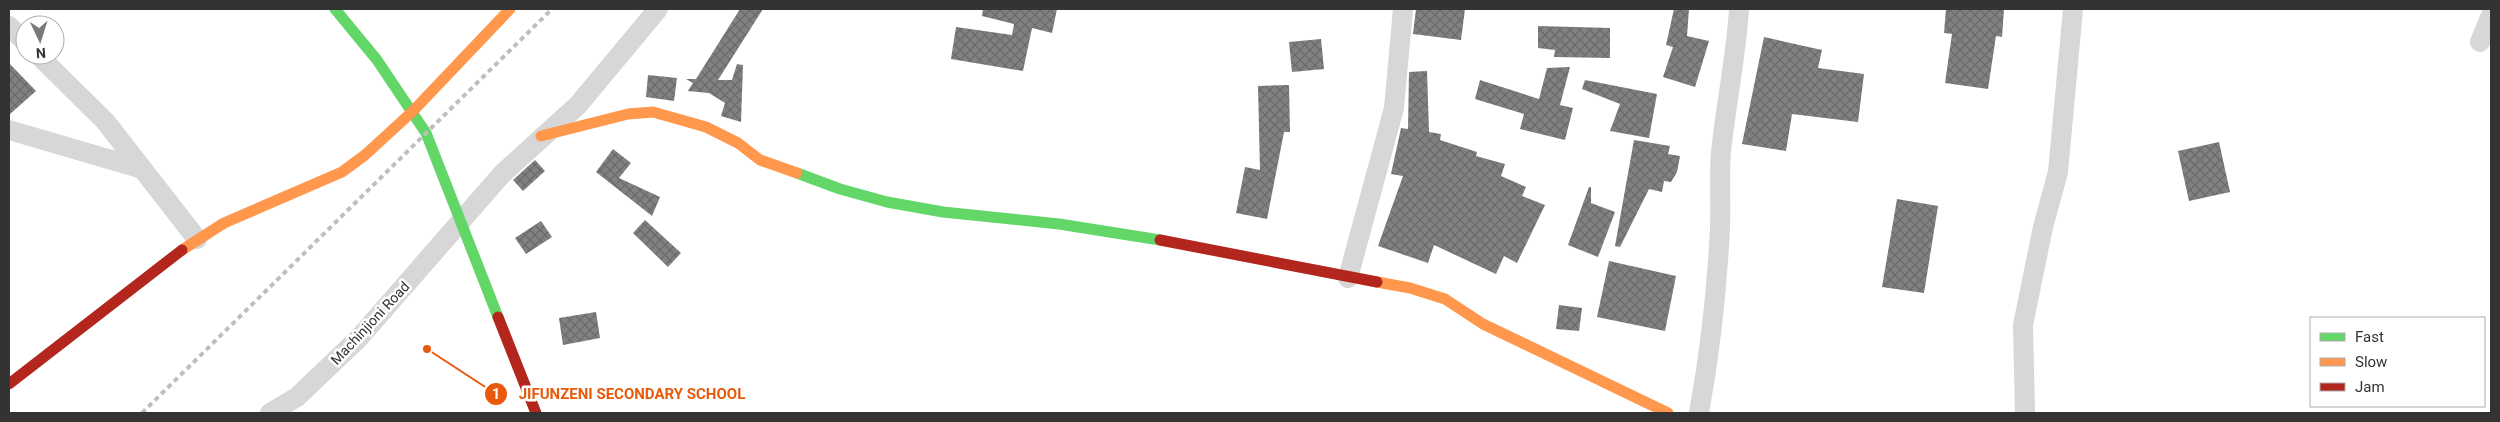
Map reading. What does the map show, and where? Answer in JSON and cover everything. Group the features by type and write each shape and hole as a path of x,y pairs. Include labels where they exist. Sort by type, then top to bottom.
{"street":[{"path":"335,9 377,60 426,133 536,413"},
{"path":"9,384 197,239 224,223 342,172 365,155 413,111 510,9"},
{"name":"Machinjioni Road","path":"270,413 297,397 358,338 502,174 541,136 578,105 658,9"},
{"path":"1348,278 1394,108 1403,9"},
{"path":"1699,413 1710,351 1720,229 1721,154 1739,9"},
{"path":"2025,413 2023,325 2043,228 2058,172 2073,9"},
{"path":"2480,42 2491,15"},
{"path":"48,65 105,121 139,168 197,239"},
{"path":"541,136 628,114 653,112 706,127 738,143 760,160 840,189 887,202 943,212 1059,224 1187,244 1348,278 1410,288 1445,299 1483,324 1668,413"},
{"path":"9,130 139,168"}],"building":[{"path":"740,9 763,9 718,80 732,80 737,64 743,65 741,122 721,116 725,103 709,93 688,91 693,83 686,79 696,79"},
{"path":"983,9 1057,9 1052,33 1032,28 1023,71 951,59 956,27 1012,35 1014,24 982,16"},
{"path":"1416,9 1465,9 1461,40 1413,34"},
{"path":"1674,9 1689,9 1687,36 1709,41 1695,87 1663,77 1673,47 1666,45"},
{"path":"1946,9 2004,9 2002,37 1996,36 1988,89 1945,83 1952,34 1944,33"},
{"path":"1538,26 1610,28 1610,58 1554,57 1555,50 1538,48"},
{"path":"1764,37 1822,50 1818,68 1864,74 1858,122 1792,114 1786,151 1742,144"},
{"path":"1321,39 1324,69 1292,72 1289,42"},
{"path":"9,63 36,91 9,115"},
{"path":"1570,67 1560,105 1573,108 1565,140 1520,129 1524,114 1475,99 1480,80 1539,99 1547,68"},
{"path":"1427,71 1429,132 1441,134 1440,140 1477,152 1476,156 1505,164 1501,176 1526,187 1522,196 1545,205 1517,263 1504,256 1496,274 1434,245 1428,263 1378,246 1403,176 1391,174 1401,128 1408,129 1409,72"},
{"path":"648,75 677,78 674,101 646,97"},
{"path":"1585,80 1657,94 1649,138 1610,131 1620,104 1582,89"},
{"path":"1289,85 1290,132 1284,132 1267,219 1236,213 1245,167 1260,170 1258,86"},
{"path":"1634,140 1670,146 1668,154 1680,156 1677,172 1671,182 1664,181 1662,192 1649,189 1620,247 1615,246"},
{"path":"2219,142 2230,192 2189,201 2178,151"},
{"path":"613,149 631,163 619,178 660,197 652,216 596,172"},
{"path":"535,160 545,171 523,191 513,180"},
{"path":"1589,187 1591,187 1591,203 1615,212 1598,257 1568,245"},
{"path":"1897,199 1938,206 1924,293 1882,287"},
{"path":"645,220 681,253 668,267 633,233"},
{"path":"541,221 552,237 526,254 515,238"},
{"path":"1609,261 1676,276 1665,331 1597,317"},
{"path":"1559,305 1582,308 1579,331 1556,329"},
{"path":"596,312 600,338 563,345 559,318"}],"railway":[{"path":"142,413 552,9"}],"traffic: fast":[{"path":"335,9 377,60 426,133 498,317"},
{"path":"797,173 840,189 887,202 943,212 1059,224 1160,240"}],"traffic: slow":[{"path":"182,250 224,223 342,172 365,155 413,111 510,9"},
{"path":"541,136 628,114 653,112 706,127 738,143 760,160 797,173"},
{"path":"1377,282 1410,288 1445,299 1483,324 1668,413"}],"traffic: jam":[{"path":"1160,240 1377,282"},
{"path":"9,384 182,250"},
{"path":"498,317 536,413"}],"place":[{"name":"JIFUNZENI SECONDARY SCHOOL","path":"427,349"}]}
